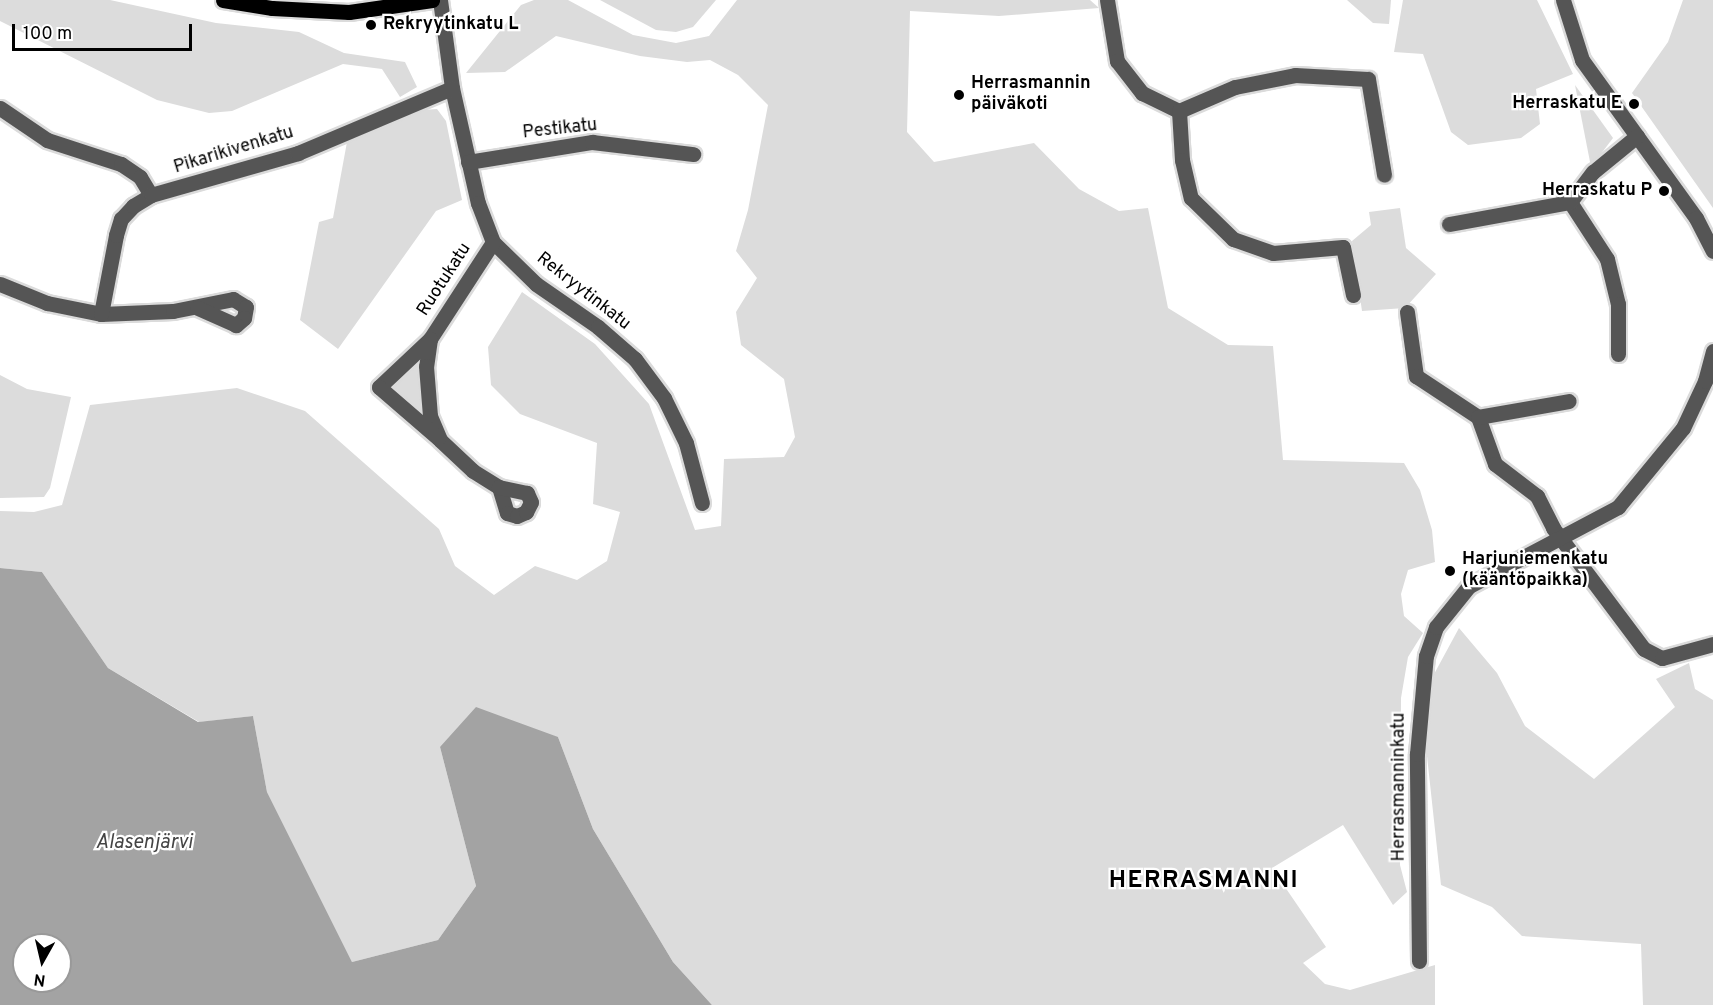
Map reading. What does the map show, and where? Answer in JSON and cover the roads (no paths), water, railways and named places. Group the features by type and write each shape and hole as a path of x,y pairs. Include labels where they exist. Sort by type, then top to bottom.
{"main road":[{"path":"223,0 272,8 349,12 432,0"}],"street":[{"name":"Rekryytinkatu","path":"440,0 452,88 468,162 493,242 536,284 598,327 635,359 664,398 686,443 702,503"},
{"path":"1107,0 1117,61 1142,93 1179,111 1234,87 1295,75 1368,79 1384,175"},
{"path":"1563,0 1582,60 1696,218 1713,251"},
{"name":"Pikarikivenkatu","path":"101,314 121,219 151,195 298,153 452,88"},
{"path":"0,108 47,140 121,164 140,177 151,195"},
{"path":"1179,111 1182,160 1191,198 1233,239 1274,253 1343,247 1353,295"},
{"path":"1449,224 1570,202 1593,172 1637,136"},
{"name":"Pestikatu","path":"468,162 592,142 693,154"},
{"path":"1570,202 1607,259 1618,304 1618,354"},
{"name":"Ruotukatu","path":"493,242 430,339 379,387 473,471 499,487"},
{"path":"0,284 46,303 101,314 198,308"},
{"path":"1407,312 1416,376 1478,417 1495,464 1537,496 1562,539 1644,649 1662,658 1713,644"},
{"name":"Ruotukatu","path":"430,339 427,394 430,417 440,440"},
{"name":"Herrasmanninkatu","path":"1419,961 1417,754 1426,657 1436,627 1469,586 1562,539 1618,507 1683,428 1705,381 1713,351"},
{"path":"1478,417 1569,401"}],"water":[{"name":"Alasenjärvi","path":"0,568 42,572 108,668 198,722 253,716 267,792 352,962 438,940 476,886 440,747 476,707 558,737 593,829 673,962 712,1005 0,1005"}],"place":[{"name":"Rekryytinkatu L","path":"371,25"},
{"name":"Herrasmannin päiväkoti","path":"959,95"},
{"name":"Herraskatu E","path":"1634,104"},
{"name":"Herraskatu P","path":"1664,191"},
{"name":"Harjuniemenkatu (kääntöpaikka)","path":"1450,571"}],"district":[{"name":"HERRASMANNI","path":"1204,882"}]}
